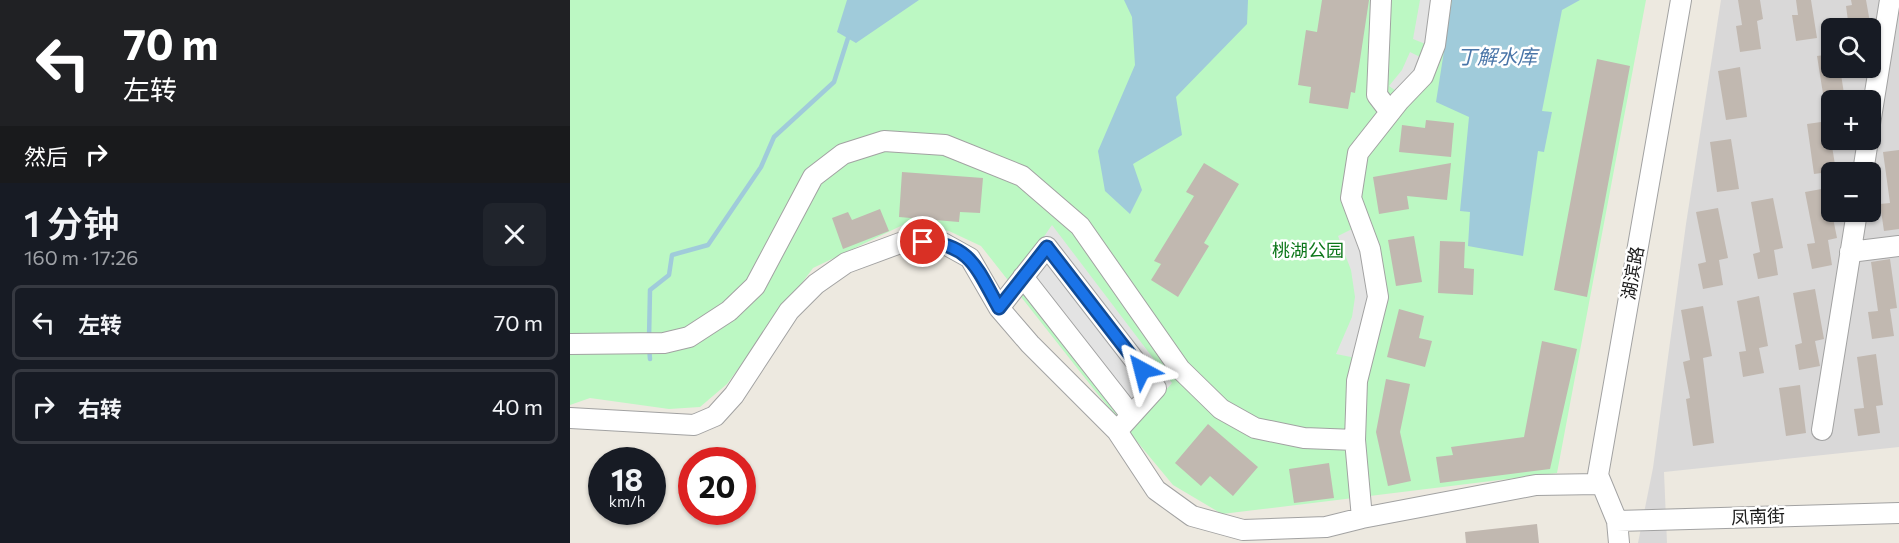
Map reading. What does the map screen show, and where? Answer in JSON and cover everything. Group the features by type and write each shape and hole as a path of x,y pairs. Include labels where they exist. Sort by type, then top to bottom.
{"street":[{"path":"1381,0 1377,95 1390,112"},
{"path":"1362,518 1355,440 1357,381 1378,297 1370,249 1351,198 1358,153 1390,112 1423,76 1436,45 1441,0"},
{"name":"湖滨路","path":"1599,484 1600,464 1681,0"},
{"path":"1875,90 1890,0"},
{"path":"570,344 664,343 689,337 729,311 755,286 813,177 843,154 884,141 945,145 1022,176 1080,226 1180,369 1221,409 1256,428 1304,438 1355,440"},
{"path":"1822,430 1855,222"},
{"path":"570,418 694,425 715,416 734,395 789,311 816,284 846,263 903,242 943,243 970,258 999,308 1030,344 1117,431 1156,490 1192,516 1243,530 1328,535 1362,518 1536,485 1599,484 1617,521 1619,543"},
{"path":"1850,252 1899,246"},
{"path":"999,308 1047,247 1156,388 1117,431"},
{"path":"1023,277 1131,415"},
{"name":"凤南街","path":"1617,521 1899,513"}],"shaded area":[{"path":"1420,0 1436,0 1428,45 1413,39"},
{"path":"1721,0 1899,0 1899,447 1664,472 1667,543 1638,543 1653,468 1686,224"},
{"path":"1410,52 1424,59 1399,93 1389,86 1402,70"},
{"path":"1052,225 1172,383 1133,428 1013,281"},
{"path":"1354,228 1373,291 1356,358 1336,354 1352,317 1355,297 1351,270 1338,236"}],"green space":[{"name":"桃湖公园","path":"570,0 1646,0 1557,473 1222,514 1173,485 981,246 949,231 907,223 813,268 727,384 700,407 669,409 590,398 570,405"}],"water":[{"path":"847,0 919,0 856,43 837,32"},
{"path":"1124,0 1248,0 1247,24 1176,97 1182,135 1133,164 1142,190 1130,214 1105,191 1098,151 1135,65 1132,17"},
{"name":"丁解水库","path":"1452,0 1580,0 1562,10 1542,111 1552,112 1544,152 1538,151 1523,256 1468,246 1470,212 1460,211 1469,117 1436,102"}],"building":[{"path":"1322,0 1369,0 1355,93 1351,92 1348,109 1309,103 1311,87 1298,85 1306,30 1317,32"},
{"path":"1738,0 1760,0 1763,19 1757,21 1761,49 1740,52 1736,26 1742,25"},
{"path":"1796,0 1811,0 1817,38 1796,41 1792,15 1798,15"},
{"path":"1851,0 1866,0 1869,18 1848,18 1846,6 1852,5"},
{"path":"1821,55 1821,78 1842,78 1843,90 1822,90 1817,56"},
{"path":"1597,59 1630,66 1587,297 1554,290"},
{"path":"1740,67 1747,117 1726,120 1718,71"},
{"path":"1426,120 1454,123 1451,157 1399,152 1402,125 1425,128"},
{"path":"1821,122 1821,150 1833,150 1835,162 1821,162 1821,173 1814,174 1807,124"},
{"path":"1731,139 1739,189 1717,192 1710,142"},
{"path":"1899,150 1899,229 1884,231 1881,204 1890,203 1883,152"},
{"path":"1204,163 1239,184 1204,243 1209,246 1178,297 1151,280 1161,264 1154,261 1194,196 1186,192"},
{"path":"1451,163 1447,200 1407,196 1409,209 1379,214 1373,177"},
{"path":"902,172 983,178 980,213 960,212 959,222 899,217"},
{"path":"1821,189 1821,222 1834,222 1837,238 1828,240 1832,265 1812,269 1807,244 1815,243 1805,192"},
{"path":"1773,198 1783,248 1774,250 1778,275 1758,279 1753,254 1760,252 1751,202"},
{"path":"1718,208 1728,258 1719,260 1723,285 1703,289 1698,264 1706,262 1696,212"},
{"path":"880,209 889,231 843,249 832,218 848,212 852,220"},
{"path":"1414,236 1422,282 1396,286 1388,240"},
{"path":"1440,241 1465,242 1464,268 1474,269 1473,295 1438,293"},
{"path":"1890,259 1897,308 1890,309 1894,336 1872,339 1868,312 1878,311 1871,262"},
{"path":"1815,289 1824,339 1815,341 1820,366 1799,370 1795,345 1802,343 1793,293"},
{"path":"1759,296 1768,346 1759,348 1764,373 1743,377 1739,352 1746,351 1737,301"},
{"path":"1703,306 1712,356 1703,358 1714,443 1693,446 1686,399 1690,398 1683,362 1690,360 1681,310"},
{"path":"1399,309 1424,316 1419,338 1432,341 1425,367 1387,357"},
{"path":"1542,341 1577,349 1550,469 1440,483 1436,457 1453,455 1451,447 1524,437"},
{"path":"1876,354 1883,405 1876,406 1880,433 1858,436 1854,409 1864,408 1857,357"},
{"path":"1386,379 1410,384 1400,432 1411,481 1388,486 1376,432"},
{"path":"1800,385 1806,433 1786,436 1779,388"},
{"path":"1208,424 1258,467 1233,496 1210,476 1201,486 1175,463"},
{"path":"1329,463 1334,498 1294,503 1289,469"},
{"path":"1537,524 1539,543 1466,543 1465,532"}],"waterway":[{"path":"649,339 650,290 669,275 672,255 708,245 761,167 774,137 834,82 848,38"},
{"path":"649,347 650,359"}],"route":[{"path":"923,242 943,243 970,258 999,308 1047,247 1142,370"}]}
